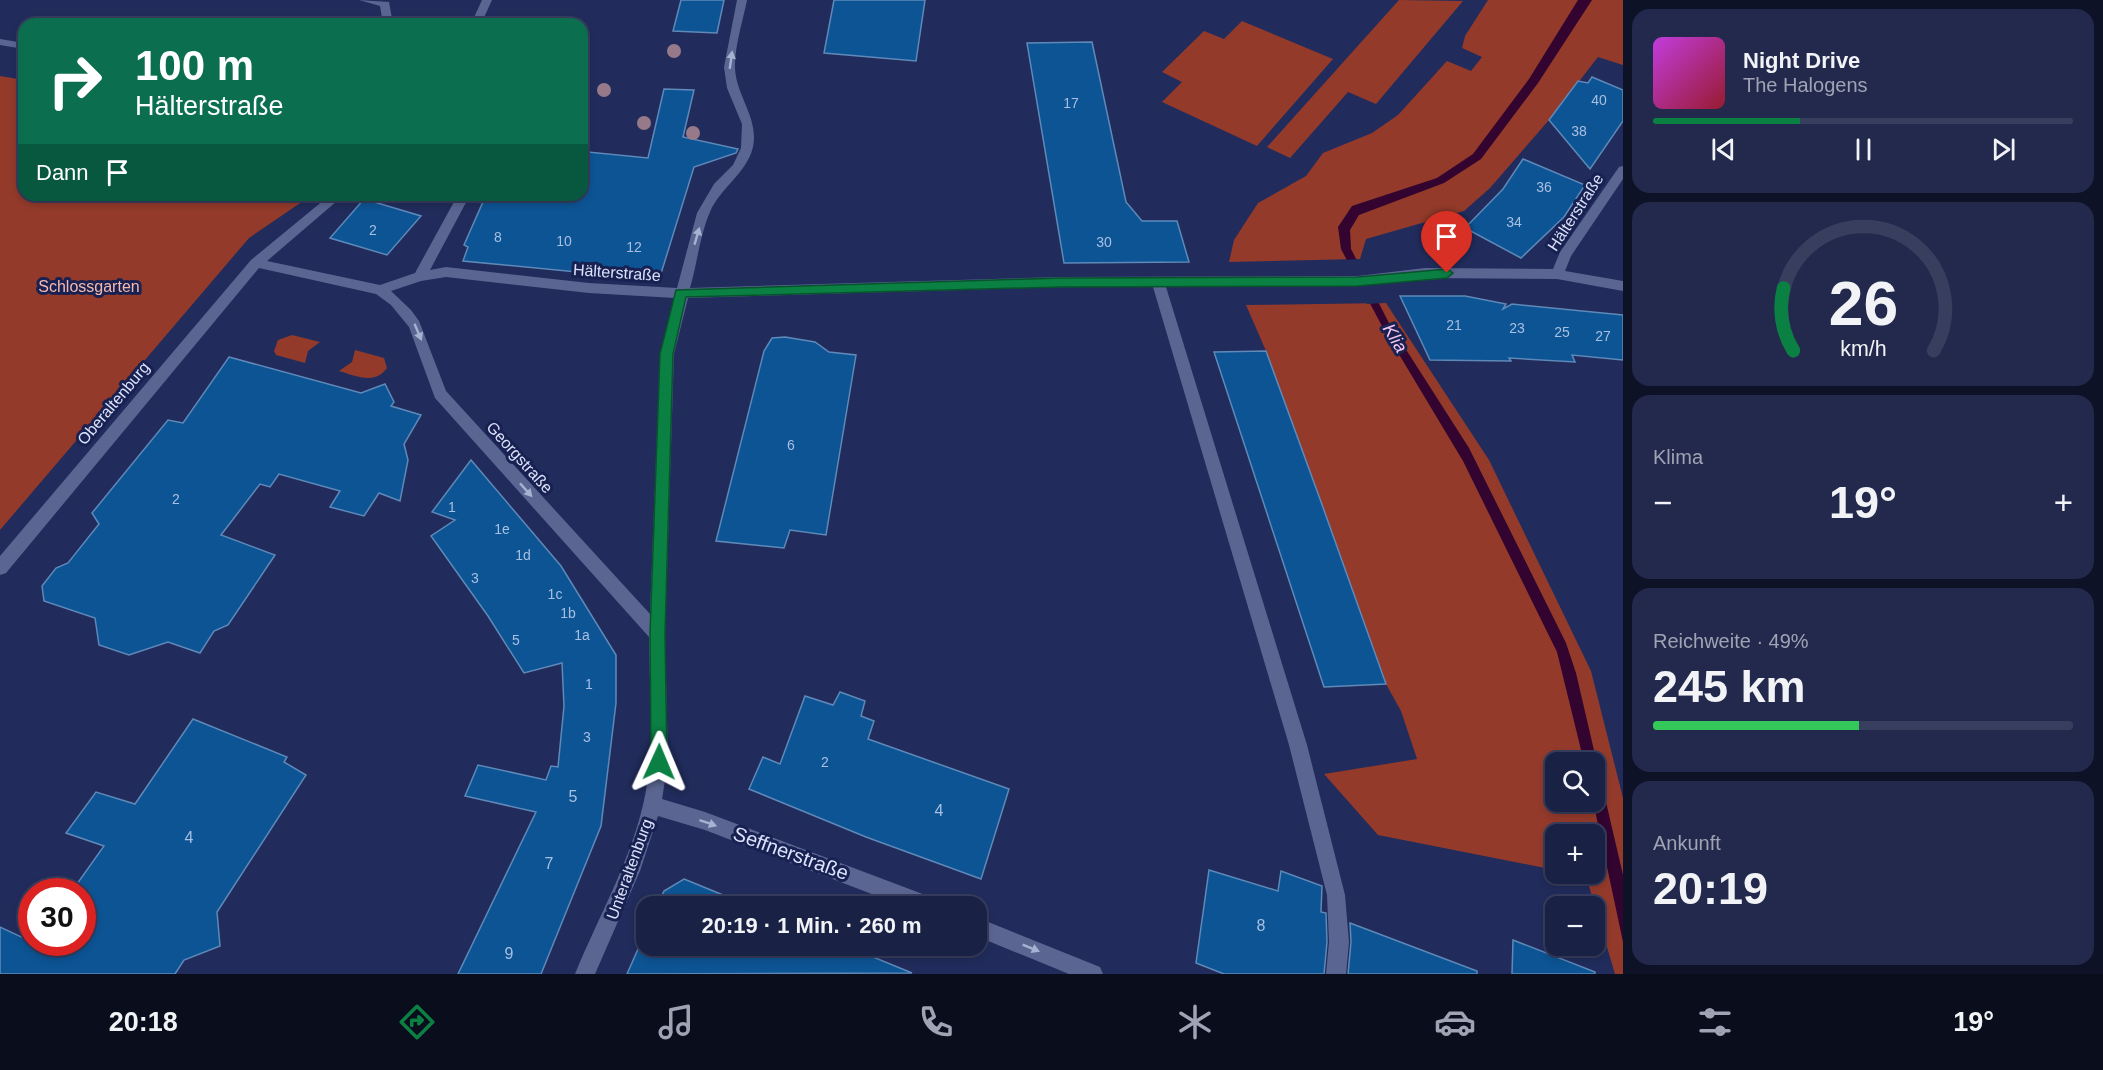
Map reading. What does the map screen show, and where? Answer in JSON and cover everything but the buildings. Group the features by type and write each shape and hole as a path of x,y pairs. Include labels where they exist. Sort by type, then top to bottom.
{"street":[{"path":"364,0 386,2 387,18"},
{"path":"479,18 487,0"},
{"name":"Unteraltenburg","path":"585,974 631,871 652,805 659,762 657,634 667,354 703,213 718,187 738,167 747,148 748,124 733,88 729,67 742,0"},
{"path":"0,42 18,45"},
{"name":"Hälterstraße","path":"1557,274 1565,255 1623,170"},
{"name":"Oberaltenburg","path":"0,568 256,263 330,201"},
{"path":"420,276 460,201"},
{"path":"256,263 380,290"},
{"name":"Hälterstraße","path":"380,290 420,276 446,272 589,288 681,293 1158,282 1358,281 1425,273 1557,274 1623,286"},
{"path":"1158,282 1310,791 1336,895 1339,942 1336,974"},
{"name":"Georgstraße","path":"380,290 398,302 412,317 425,348 430,372 440,394 657,634"},
{"name":"Seffnerstraße","path":"652,805 705,821 902,896"},
{"path":"987,931 1093,974"}],"green space":[{"path":"1399,0 1463,1 1376,104 1348,92 1290,158 1267,147"},
{"path":"1488,0 1623,0 1623,65 1598,57 1549,120 1490,188 1464,211 1366,239 1360,259 1229,262 1234,240 1258,203 1306,176 1323,153 1372,133 1398,115 1447,61 1471,71 1482,57 1462,48 1465,36"},
{"path":"1242,21 1333,59 1257,146 1162,102 1182,82 1162,72 1204,31 1224,39"},
{"name":"Schlossgarten","path":"0,76 18,79 18,201 303,201 249,238 0,530"},
{"path":"1386,303 1489,460 1591,671 1623,798 1623,974 1615,974 1605,940 1605,896 1592,896 1588,884 1605,884 1605,824 1545,824 1545,868 1378,835 1324,774 1417,759 1401,711 1386,684 1266,351 1246,305"},
{"path":"292,335 320,342 308,351 305,363 276,355 274,351 278,340"},
{"path":"355,350 384,358 387,368 371,378 358,377 339,371 352,362"}],"water":[{"name":"Klia","path":"1578,0 1592,0 1538,83 1481,159 1444,183 1359,215 1350,230 1351,249 1389,323 1469,448 1566,643 1576,673 1594,752 1582,752 1557,652 1463,461 1382,326 1341,249 1338,227 1352,206 1437,178 1473,154 1529,79"},
{"path":"1605,798 1623,875 1623,942 1605,857 1605,824 1598,824 1595,812 1605,812"}],"pier":[{"path":"1360,259 1383,303 1367,304 1343,260"}],"route":[{"path":"659,762 657,634 667,354 681,293 1060,282 1358,281 1425,273 1447,273"}]}
